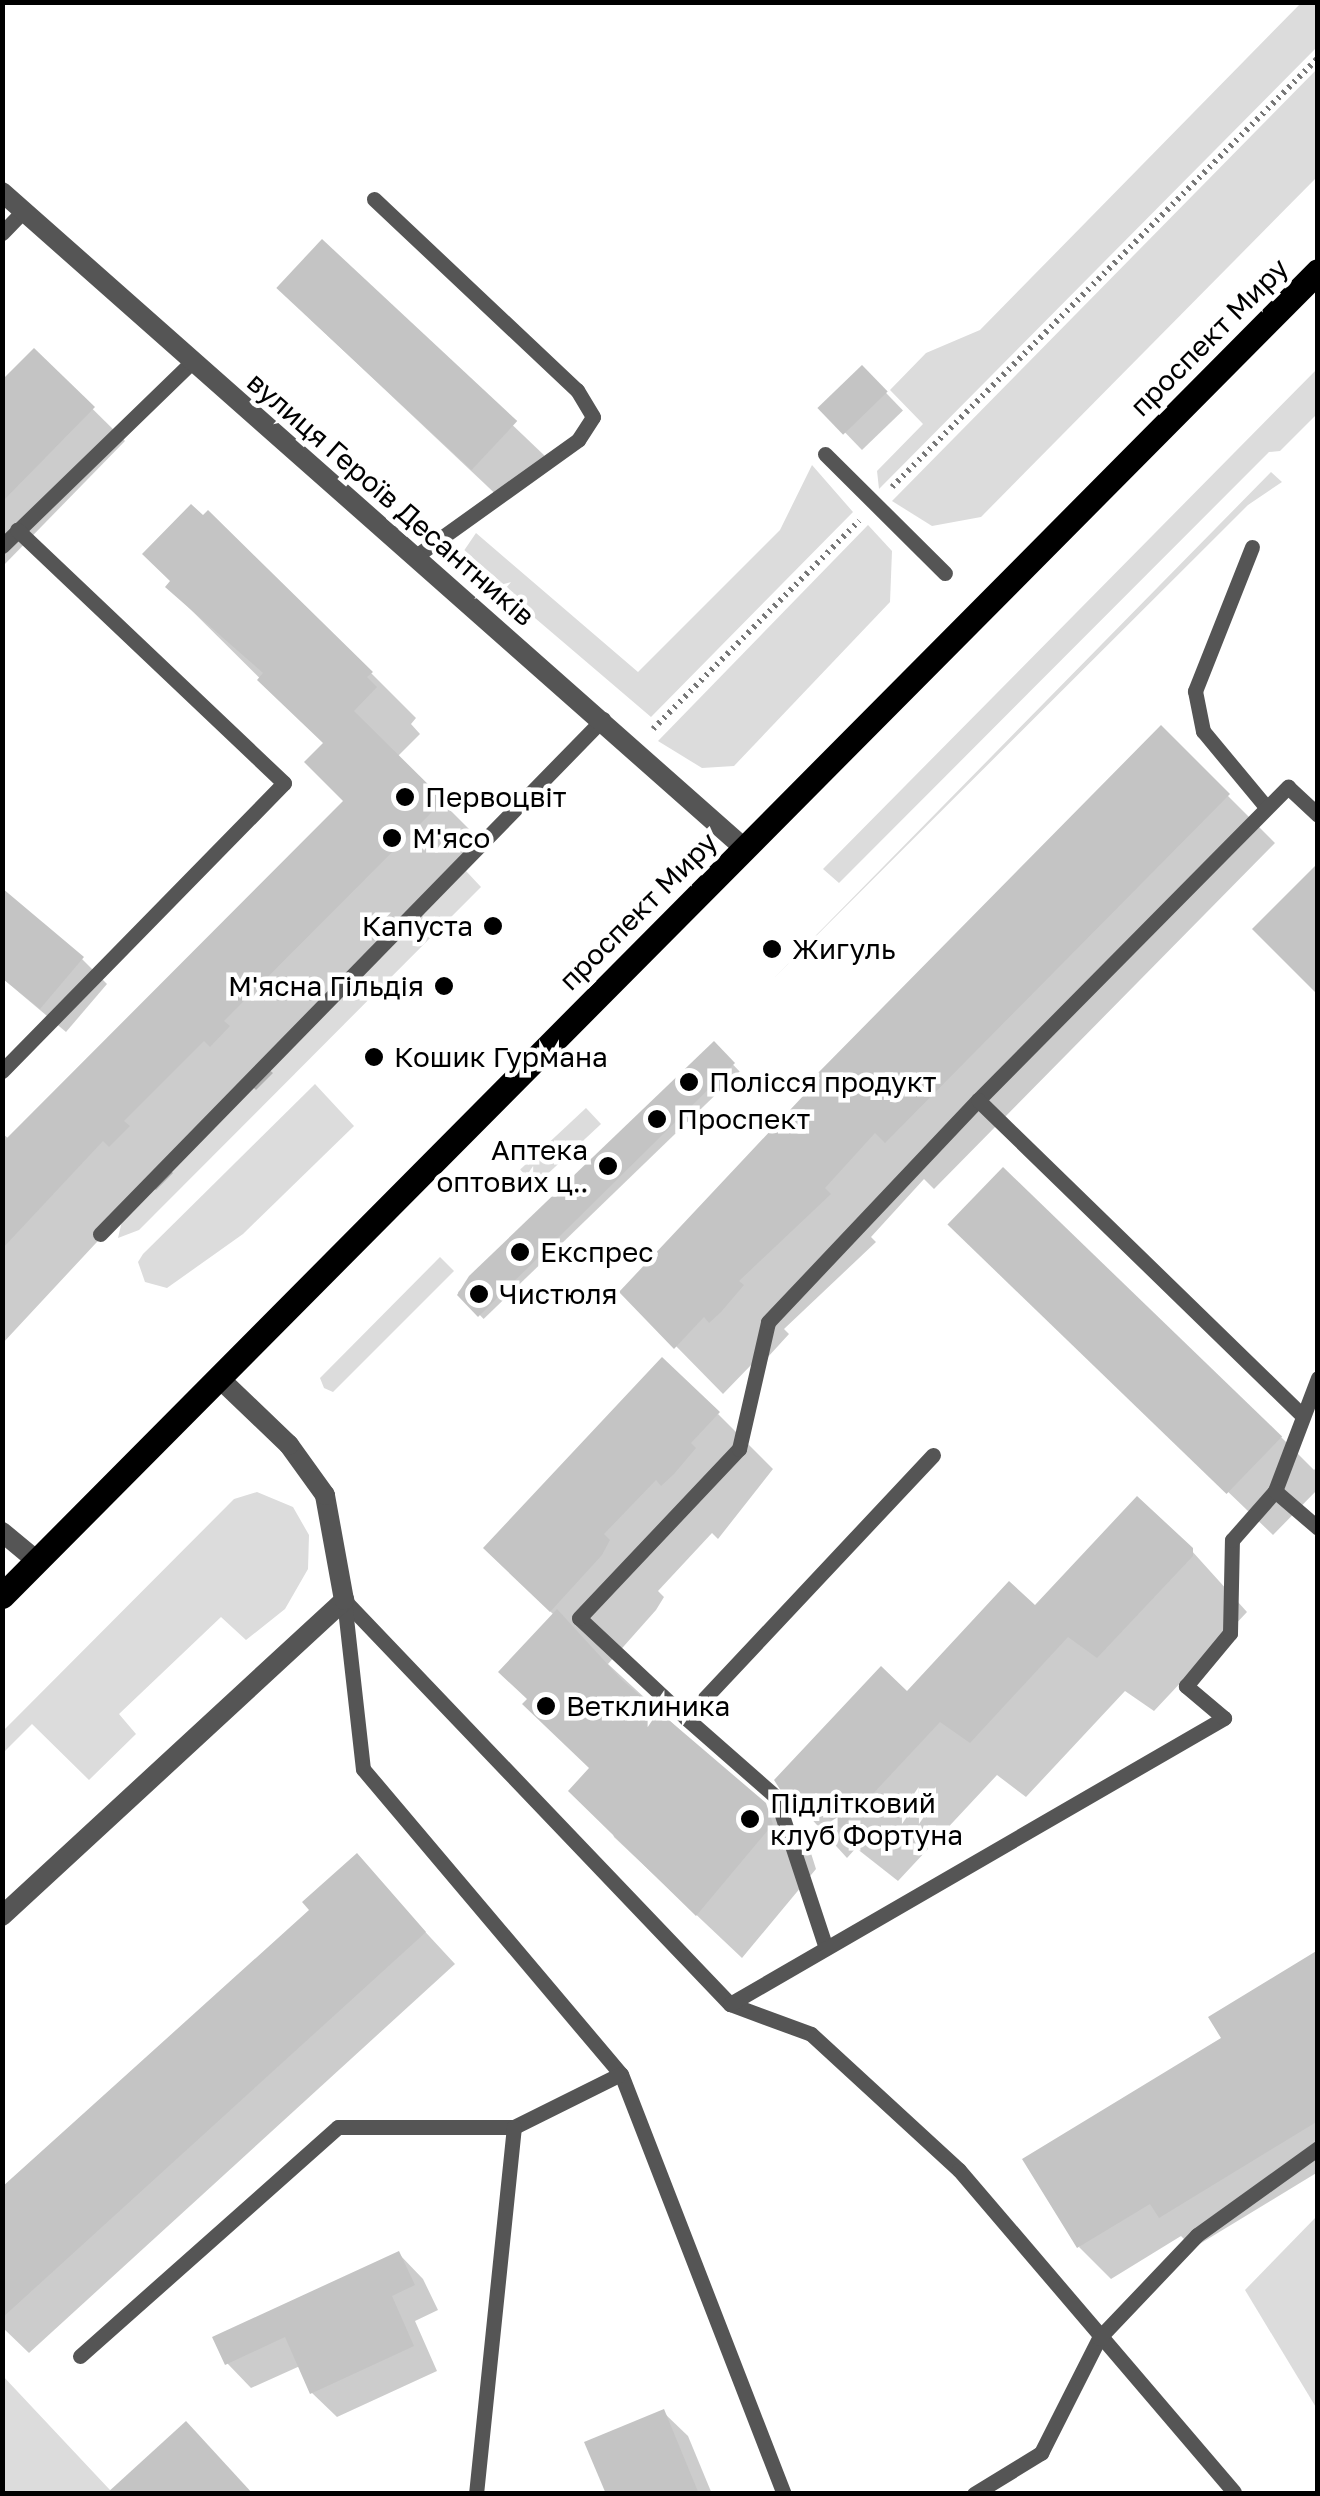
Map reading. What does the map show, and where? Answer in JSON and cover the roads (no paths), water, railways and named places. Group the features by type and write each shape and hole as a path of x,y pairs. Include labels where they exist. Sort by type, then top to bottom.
{"main road":[{"name":"проспект Миру","path":"2,1596 1318,272"}],"street":[{"name":"вулиця Героїв Десантників","path":"2,192 191,362 603,719 744,848"},
{"path":"2,1916 344,1600 325,1496 290,1445 218,1377"},
{"path":"2,1532 37,1561"}],"lane":[{"path":"374,200 576,390 594,417 578,440 416,556"},
{"path":"2,232 24,210"},
{"path":"2,546 191,362"},
{"path":"824,454 945,573"},
{"path":"2,1071 284,783 17,530"},
{"path":"1252,547 1195,691 1203,731 1266,807"},
{"path":"100,1234 603,719"},
{"path":"826,1948 776,1797 579,1618 738,1449 768,1322 978,1100 1266,807 1288,787 1318,815"},
{"path":"978,1100 1303,1416"},
{"path":"730,2004 1224,1718 1186,1686 1230,1633 1232,1540 1274,1491 1318,1378"},
{"path":"686,1718 933,1455"},
{"path":"1274,1491 1318,1528"},
{"path":"344,1600 730,2004 811,2034 959,2170 1234,2492"},
{"path":"344,1600 363,1770 621,2074 784,2494"},
{"path":"80,2356 338,2127 514,2127 621,2074"},
{"path":"476,2494 514,2127"},
{"path":"974,2494 1041,2453 1099,2338 1197,2235 1318,2148"}],"place":[{"name":"Первоцвіт","path":"405,797"},
{"name":"М'ясо","path":"392,838"},
{"name":"Капуста","path":"493,926"},
{"name":"Жигуль","path":"772,949"},
{"name":"М'ясна Гільдія","path":"444,986"},
{"name":"Кошик Гурмана","path":"374,1057"},
{"name":"Полісся продукт","path":"689,1082"},
{"name":"Проспект","path":"657,1119"},
{"name":"Аптека оптових ц‥","path":"608,1166"},
{"name":"Експрес","path":"520,1252"},
{"name":"Чистюля","path":"479,1294"},
{"name":"Ветклиника","path":"546,1706"},
{"name":"Підлітковий клуб Фортуна","path":"750,1819"}]}
